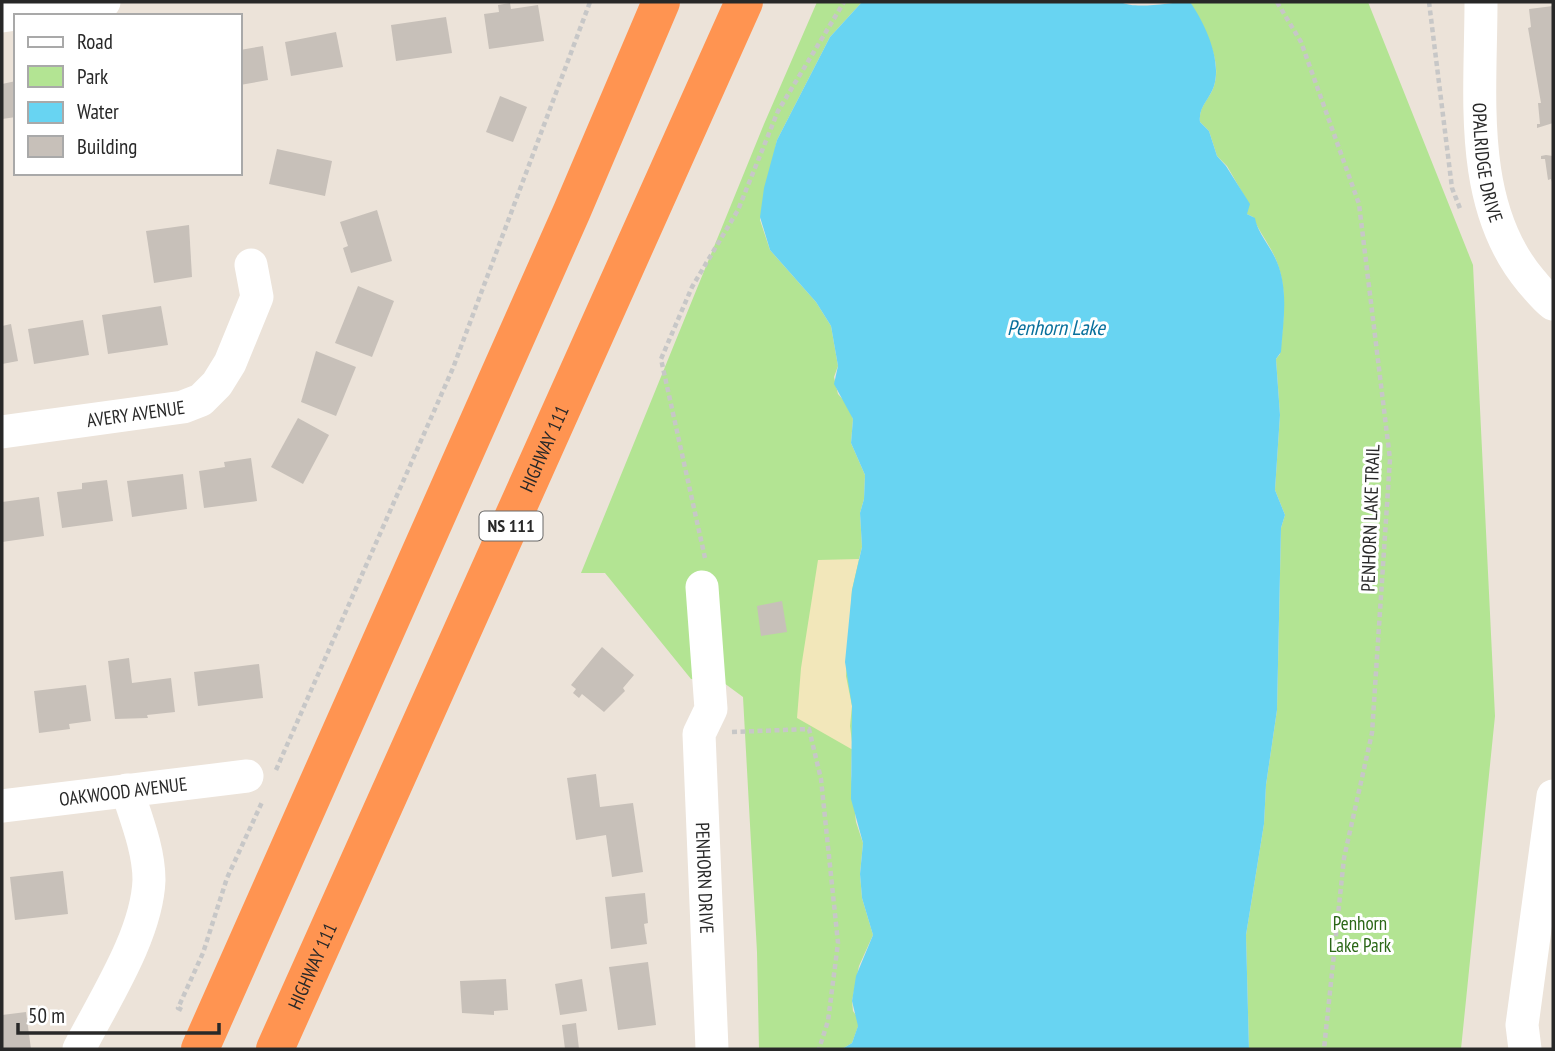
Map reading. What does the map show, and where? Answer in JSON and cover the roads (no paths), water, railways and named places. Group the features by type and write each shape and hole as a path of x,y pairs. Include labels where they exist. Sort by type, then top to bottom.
{"highway":[{"path":"200,1049 561,236 661,2"},
{"name":"HIGHWAY 111","path":"275,1049 744,2"}],"street":[{"path":"17,14 104,2"},
{"name":"OPALRIDGE DRIVE","path":"1481,2 1481,126 1487,191 1514,261 1553,304"},
{"name":"AVERY AVENUE","path":"2,432 183,407 201,400 217,384 230,363 257,297 251,265"},
{"name":"PENHORN DRIVE","path":"702,587 712,1049"},
{"name":"OAKWOOD AVENUE","path":"2,806 127,790 262,781"},
{"path":"79,1049 138,931 147,904 149,877 145,852 127,790"},
{"path":"1525,1049 1522,1025 1553,796"}],"water":[{"name":"Penhorn Lake","path":"862,2 1121,2 1144,6 1190,2 1211,42 1216,76 1212,91 1202,107 1200,122 1209,131 1217,156 1250,204 1247,214 1255,218 1258,229 1277,262 1284,296 1281,352 1276,359 1280,415 1275,490 1285,515 1281,528 1277,710 1266,785 1264,824 1246,935 1249,1049 842,1049 852,1043 858,1026 852,1001 856,976 873,935 862,898 860,874 863,843 851,799 852,706 845,662 852,590 862,547 860,513 864,499 865,475 851,443 853,419 834,384 838,366 831,326 816,302 770,250 760,217 764,188 777,140 830,37"}],"park label":[{"name":"Penhorn Lake Park","path":"1360,934"}]}
